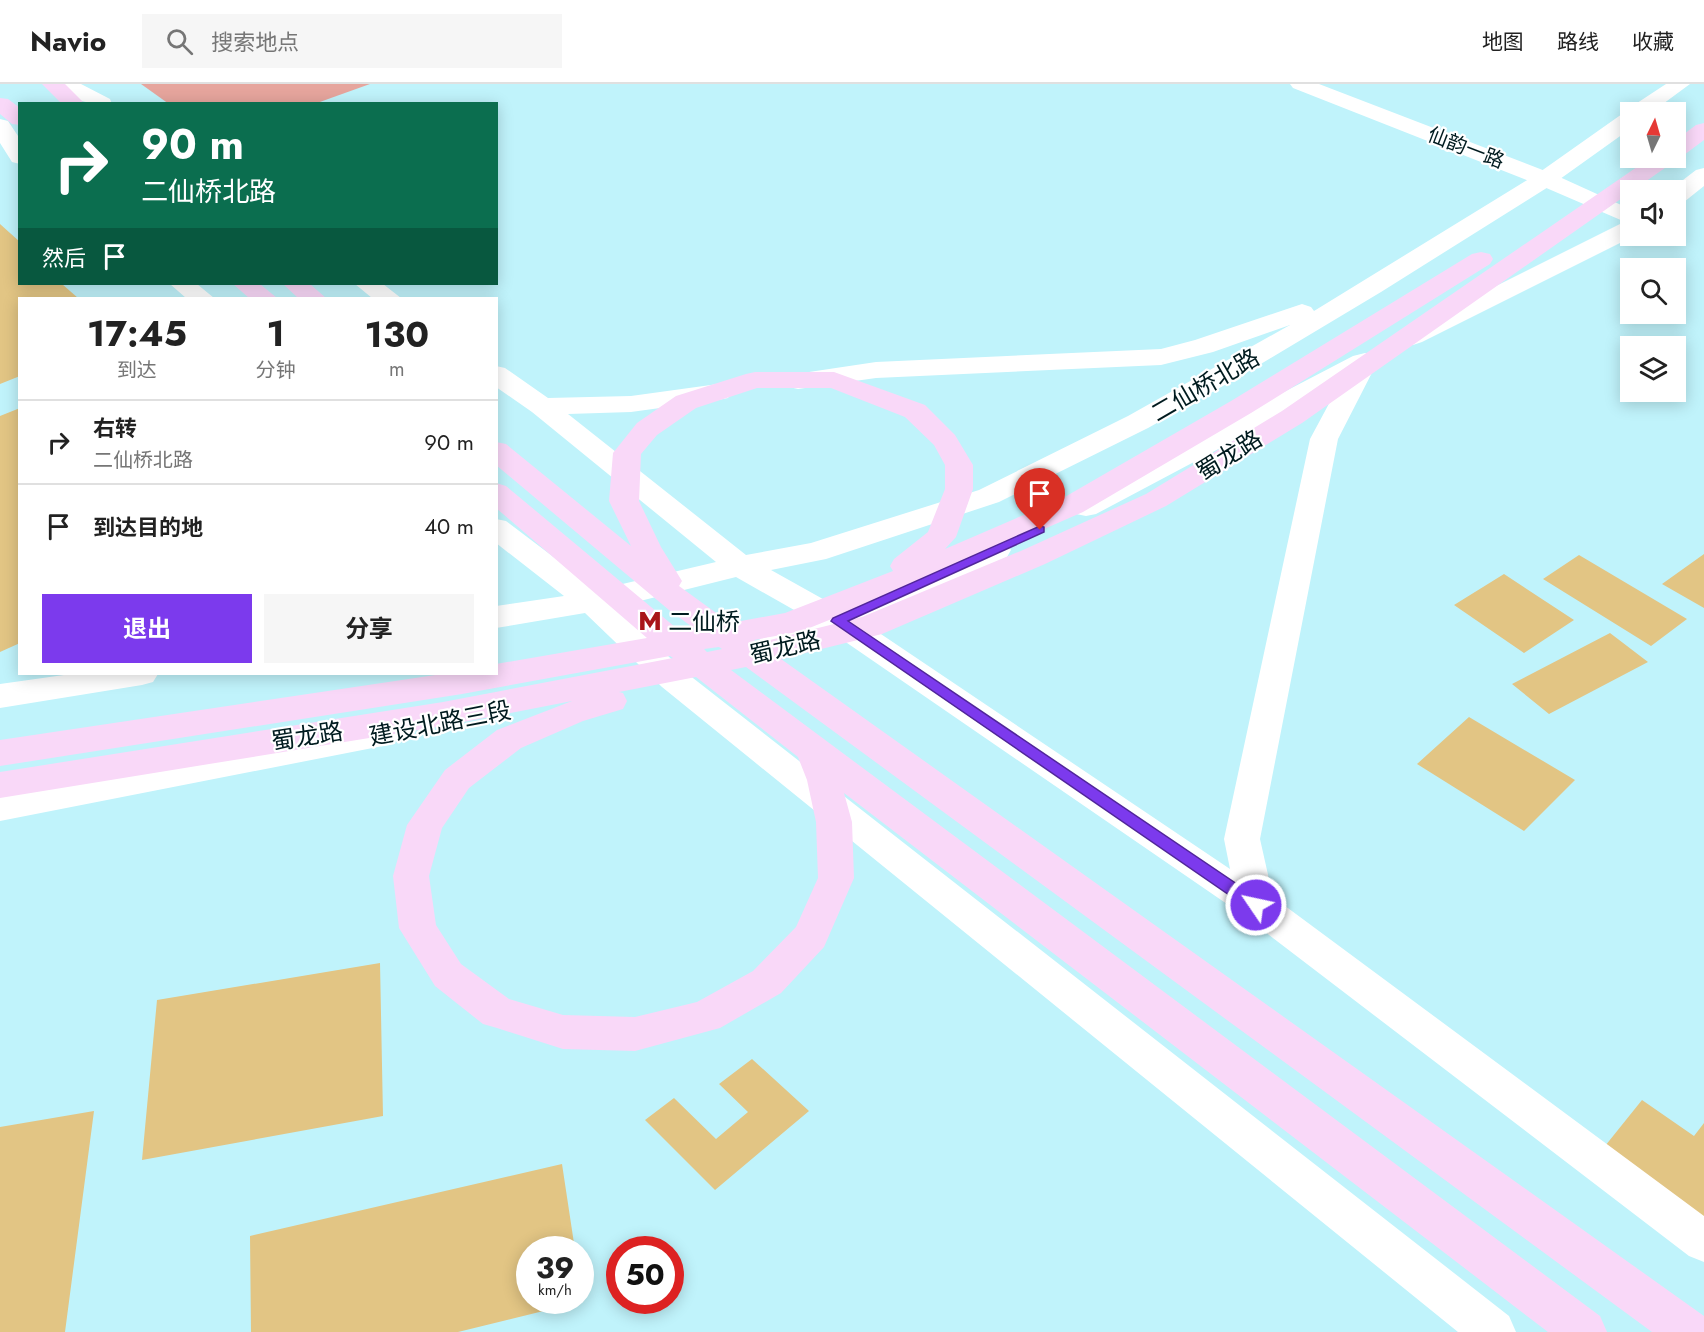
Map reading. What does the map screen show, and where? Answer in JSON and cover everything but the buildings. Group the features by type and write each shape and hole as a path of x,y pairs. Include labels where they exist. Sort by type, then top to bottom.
{"main road":[{"path":"51,84 73,102"},
{"path":"66,84 98,102"},
{"name":"仙韵一路","path":"1300,84 1545,179 1620,213"},
{"path":"1654,102 1680,84"},
{"path":"0,104 18,117"},
{"path":"0,126 18,154"},
{"name":"二仙桥北路","path":"740,566 815,552 989,496 1138,422 1372,287 1545,179 1620,126"},
{"path":"1686,143 1704,130"},
{"name":"蜀龙路","path":"0,753 462,682 791,623 907,578 1073,505 1242,407 1477,262 1620,163"},
{"name":"蜀龙路","path":"0,785 443,714 770,651 871,626 1034,557 1156,500 1292,417 1650,168"},
{"path":"1686,189 1704,175"},
{"path":"838,621 1060,520 1365,360 1620,233"},
{"path":"183,285 200,297"},
{"path":"246,285 263,297"},
{"path":"296,285 312,297"},
{"path":"368,285 386,297"},
{"path":"542,406 631,404 876,370 1161,357 1204,346 1372,287"},
{"path":"1256,905 1242,839 1324,439 1365,360"},
{"path":"498,375 542,406 740,566 838,621 1256,905 1704,1242"},
{"path":"680,603 646,547 624,501 627,453 647,429 686,402 755,380 834,380 915,411 945,441 959,465 959,489 941,537 902,569 798,610 704,640"},
{"path":"498,452 680,603 1689,1332"},
{"path":"498,494 659,631 812,750 1584,1332"},
{"path":"498,530 592,602 673,679 1493,1332"},
{"path":"498,617 592,602 740,566"},
{"name":"建设北路三段","path":"0,808 673,679 838,621"},
{"path":"770,651 561,717 509,738 456,778 424,825 411,876 418,928 448,975 497,1012 563,1032 635,1034 706,1016 767,982 811,936 836,878 834,822 824,780 812,750"},
{"path":"0,696 136,675"}],"shaded area":[{"path":"141,84 370,84 320,102 166,102"}],"place":[{"name":"二仙桥","path":"650,621"}],"route":[{"path":"1040,530 838,621 1256,905"}]}
